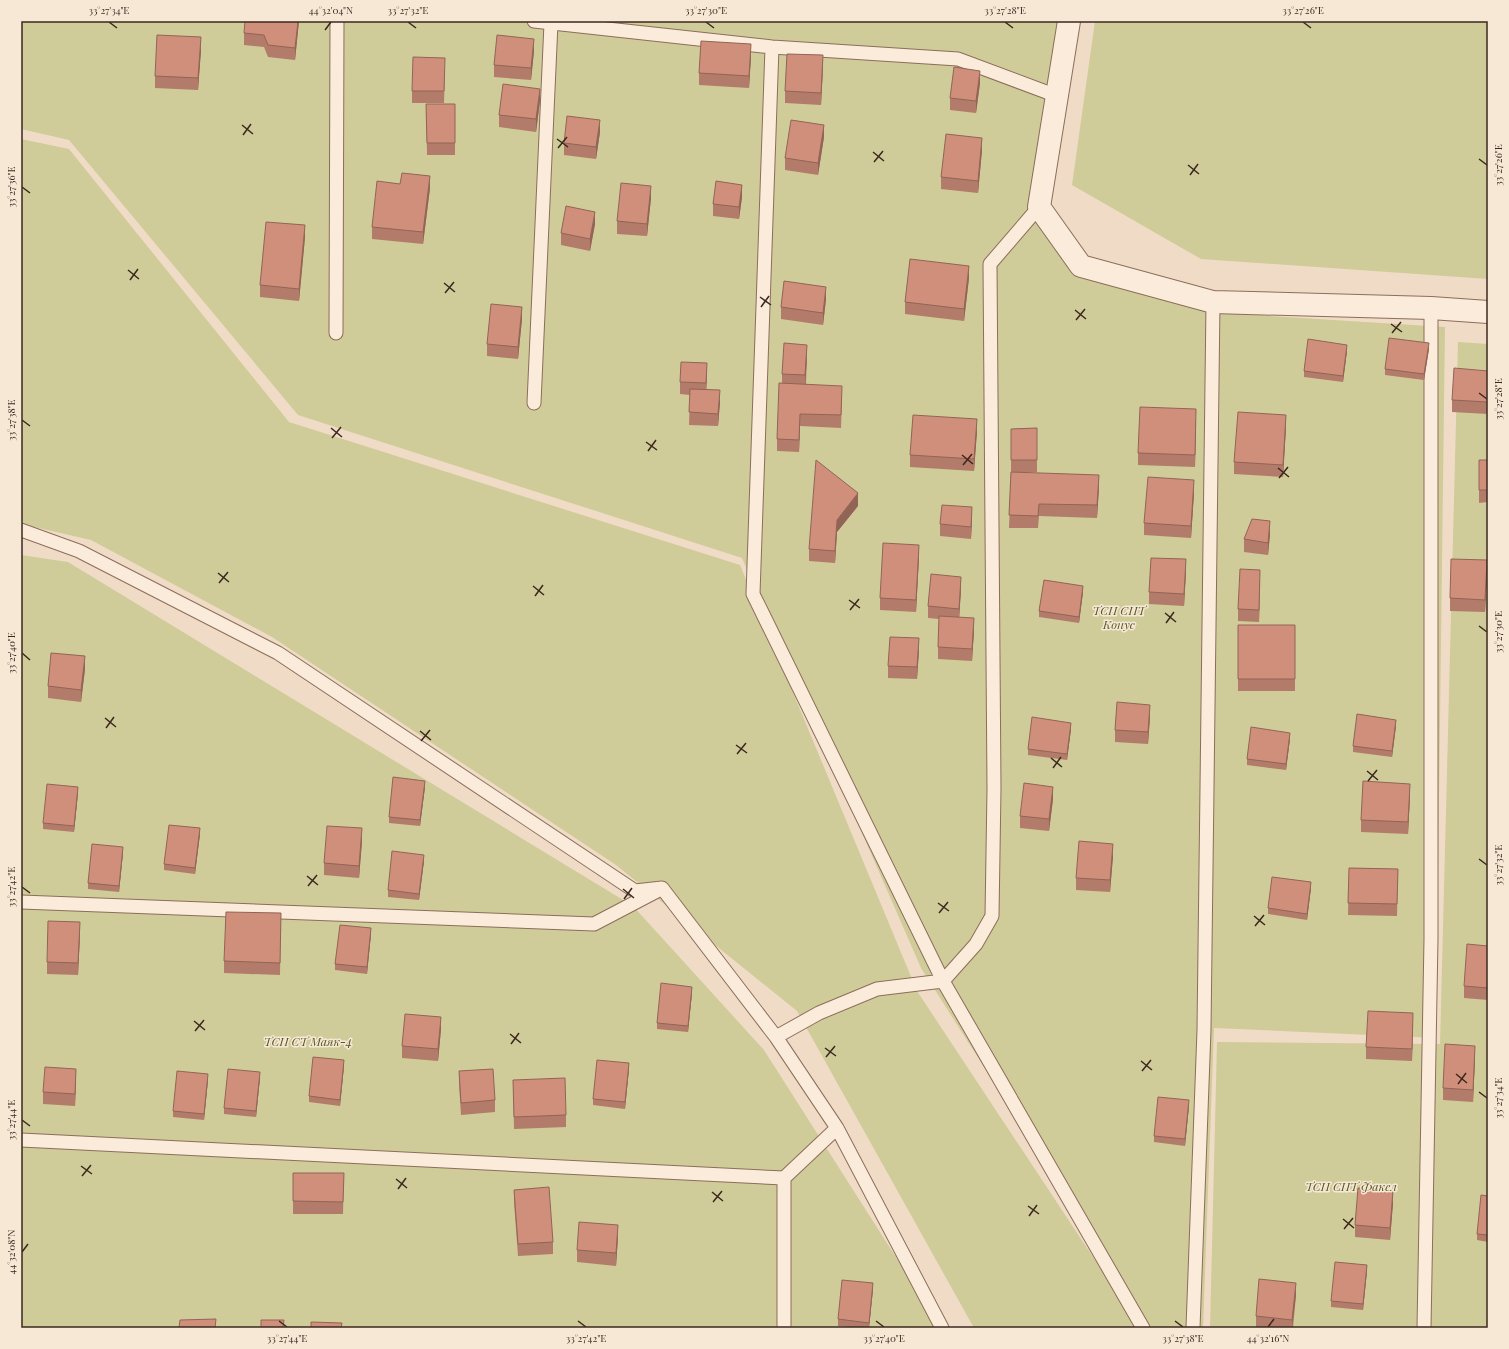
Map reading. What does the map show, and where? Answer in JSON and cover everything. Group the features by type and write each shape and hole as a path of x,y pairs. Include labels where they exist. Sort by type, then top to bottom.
{"street":[{"path":"1069,21 1039,207 1080,266 1213,302 1431,308 1488,312"}],"lane":[{"path":"336,333 337,21"},
{"path":"534,21 772,47 958,59 1057,96"},
{"path":"534,403 551,23"},
{"path":"772,47 752,594 943,981 1143,1328"},
{"path":"776,1037 819,1013 877,989 943,981 976,944 992,916 994,782 990,264 1039,207"},
{"path":"1193,1328 1204,1030 1213,302"},
{"path":"1424,1328 1431,939 1431,308"},
{"path":"21,530 79,551 278,652 635,891 662,888"},
{"path":"21,902 594,924 662,888"},
{"path":"662,888 776,1037 837,1128 942,1328"},
{"path":"21,1140 784,1178 837,1128"},
{"path":"784,1178 784,1328"}],"green space":[{"name":"ТСН СНТ Конус","path":"21,21 1070,21 1030,204 1077,277 1223,313 1445,327 1436,1038 1214,1028 1203,1328 1150,1328 921,968 742,558 298,415 69,140 21,129"},
{"path":"1095,21 1488,21 1488,279 1201,259 1072,185"},
{"path":"21,139 69,149 289,422 740,565 917,991 1140,1328 974,1328 797,1011 616,865 272,637 91,540 21,524"},
{"name":"ТСН СНТ Факел","path":"1458,342 1488,344 1488,1328 1210,1328 1217,1042 1440,1044"},
{"name":"ТСН СТ Маяк-4","path":"21,555 68,562 633,906 764,1050 941,1328 21,1328"}],"building":[{"path":"245,21 298,21 295,48 268,45 264,35 244,33"},
{"path":"157,35 201,37 198,78 155,76"},
{"path":"497,35 534,39 531,68 494,65"},
{"path":"701,41 751,44 749,76 699,73"},
{"path":"787,54 823,55 821,93 785,91"},
{"path":"413,57 445,58 444,91 412,91"},
{"path":"954,67 980,71 976,101 950,98"},
{"path":"503,84 540,89 536,119 499,115"},
{"path":"426,104 455,104 455,143 427,143"},
{"path":"567,116 600,120 596,147 564,143"},
{"path":"791,120 824,125 818,163 785,158"},
{"path":"946,134 982,138 978,181 941,177"},
{"path":"402,173 430,176 423,232 372,227 377,181 400,184"},
{"path":"716,181 742,185 739,207 713,204"},
{"path":"621,183 651,186 647,224 617,221"},
{"path":"566,206 595,212 590,239 561,233"},
{"path":"266,222 305,225 299,289 260,285"},
{"path":"910,259 969,266 964,309 905,302"},
{"path":"784,281 826,287 823,313 781,307"},
{"path":"491,304 522,307 518,347 487,344"},
{"path":"1389,338 1429,343 1424,374 1385,369"},
{"path":"1308,339 1347,345 1343,376 1304,371"},
{"path":"784,343 807,345 805,375 782,374"},
{"path":"681,362 707,363 706,383 680,382"},
{"path":"1454,368 1488,371 1488,402 1452,400"},
{"path":"779,383 842,386 841,415 800,414 799,440 777,439"},
{"path":"690,389 720,390 718,414 689,412"},
{"path":"1140,407 1196,409 1195,455 1138,453"},
{"path":"1238,412 1286,415 1283,465 1234,462"},
{"path":"913,415 977,419 974,459 910,455"},
{"path":"1037,428 1037,460 1011,460 1011,429"},
{"path":"816,460 858,493 837,520 835,551 809,549"},
{"path":"1479,460 1488,460 1488,490 1479,490"},
{"path":"1011,472 1099,475 1097,505 1039,504 1038,516 1009,515"},
{"path":"1148,477 1194,480 1191,526 1144,523"},
{"path":"942,505 972,507 971,527 940,524"},
{"path":"1252,519 1270,521 1268,543 1244,539"},
{"path":"883,543 919,545 916,600 880,598"},
{"path":"1151,558 1186,559 1184,594 1149,592"},
{"path":"1451,559 1487,560 1485,600 1450,598"},
{"path":"1240,569 1260,570 1259,610 1238,609"},
{"path":"931,574 961,577 959,609 928,606"},
{"path":"1044,580 1083,586 1079,617 1039,611"},
{"path":"939,616 974,618 972,649 938,647"},
{"path":"1238,625 1295,625 1295,679 1238,679"},
{"path":"890,637 919,638 917,667 888,666"},
{"path":"51,653 85,656 81,690 48,686"},
{"path":"1117,702 1150,705 1148,732 1115,730"},
{"path":"1357,714 1396,720 1392,751 1353,746"},
{"path":"1032,717 1071,723 1067,754 1028,749"},
{"path":"1251,727 1290,733 1286,764 1247,759"},
{"path":"393,777 425,781 420,820 389,817"},
{"path":"1363,781 1410,784 1408,822 1361,820"},
{"path":"1024,783 1053,787 1049,819 1020,816"},
{"path":"47,784 78,787 74,826 43,823"},
{"path":"169,825 200,828 195,868 164,864"},
{"path":"327,826 362,828 359,866 324,863"},
{"path":"1079,841 1113,844 1110,880 1076,878"},
{"path":"92,844 123,847 119,886 88,883"},
{"path":"392,851 424,855 419,894 388,890"},
{"path":"1349,868 1398,869 1397,904 1348,903"},
{"path":"1272,877 1311,882 1307,914 1268,908"},
{"path":"226,912 281,913 280,963 224,961"},
{"path":"48,921 80,922 78,963 47,962"},
{"path":"340,925 371,928 367,967 335,964"},
{"path":"1467,944 1488,946 1488,988 1464,986"},
{"path":"661,983 692,987 688,1026 657,1023"},
{"path":"1368,1011 1413,1013 1412,1049 1366,1047"},
{"path":"405,1014 441,1017 438,1049 402,1046"},
{"path":"1445,1044 1475,1046 1473,1090 1443,1088"},
{"path":"313,1057 344,1060 340,1100 309,1096"},
{"path":"597,1060 629,1063 625,1102 593,1099"},
{"path":"45,1067 76,1069 75,1094 43,1092"},
{"path":"228,1069 260,1072 256,1111 224,1108"},
{"path":"493,1069 495,1100 461,1103 459,1071"},
{"path":"177,1071 208,1074 204,1114 173,1111"},
{"path":"565,1078 566,1115 514,1117 513,1080"},
{"path":"1158,1097 1189,1100 1185,1139 1154,1136"},
{"path":"293,1173 344,1173 343,1202 293,1201"},
{"path":"549,1187 553,1242 518,1244 514,1190"},
{"path":"1358,1188 1393,1191 1390,1228 1355,1225"},
{"path":"1481,1195 1488,1196 1488,1235 1477,1234"},
{"path":"579,1222 618,1225 616,1253 577,1250"},
{"path":"1335,1262 1367,1265 1363,1304 1331,1301"},
{"path":"1259,1279 1296,1283 1292,1320 1256,1316"},
{"path":"842,1280 873,1283 869,1323 838,1319"},
{"path":"216,1319 215,1328 179,1328 180,1320"},
{"path":"261,1320 284,1320 283,1328 261,1328"},
{"path":"311,1322 342,1323 341,1328 311,1328"}]}
